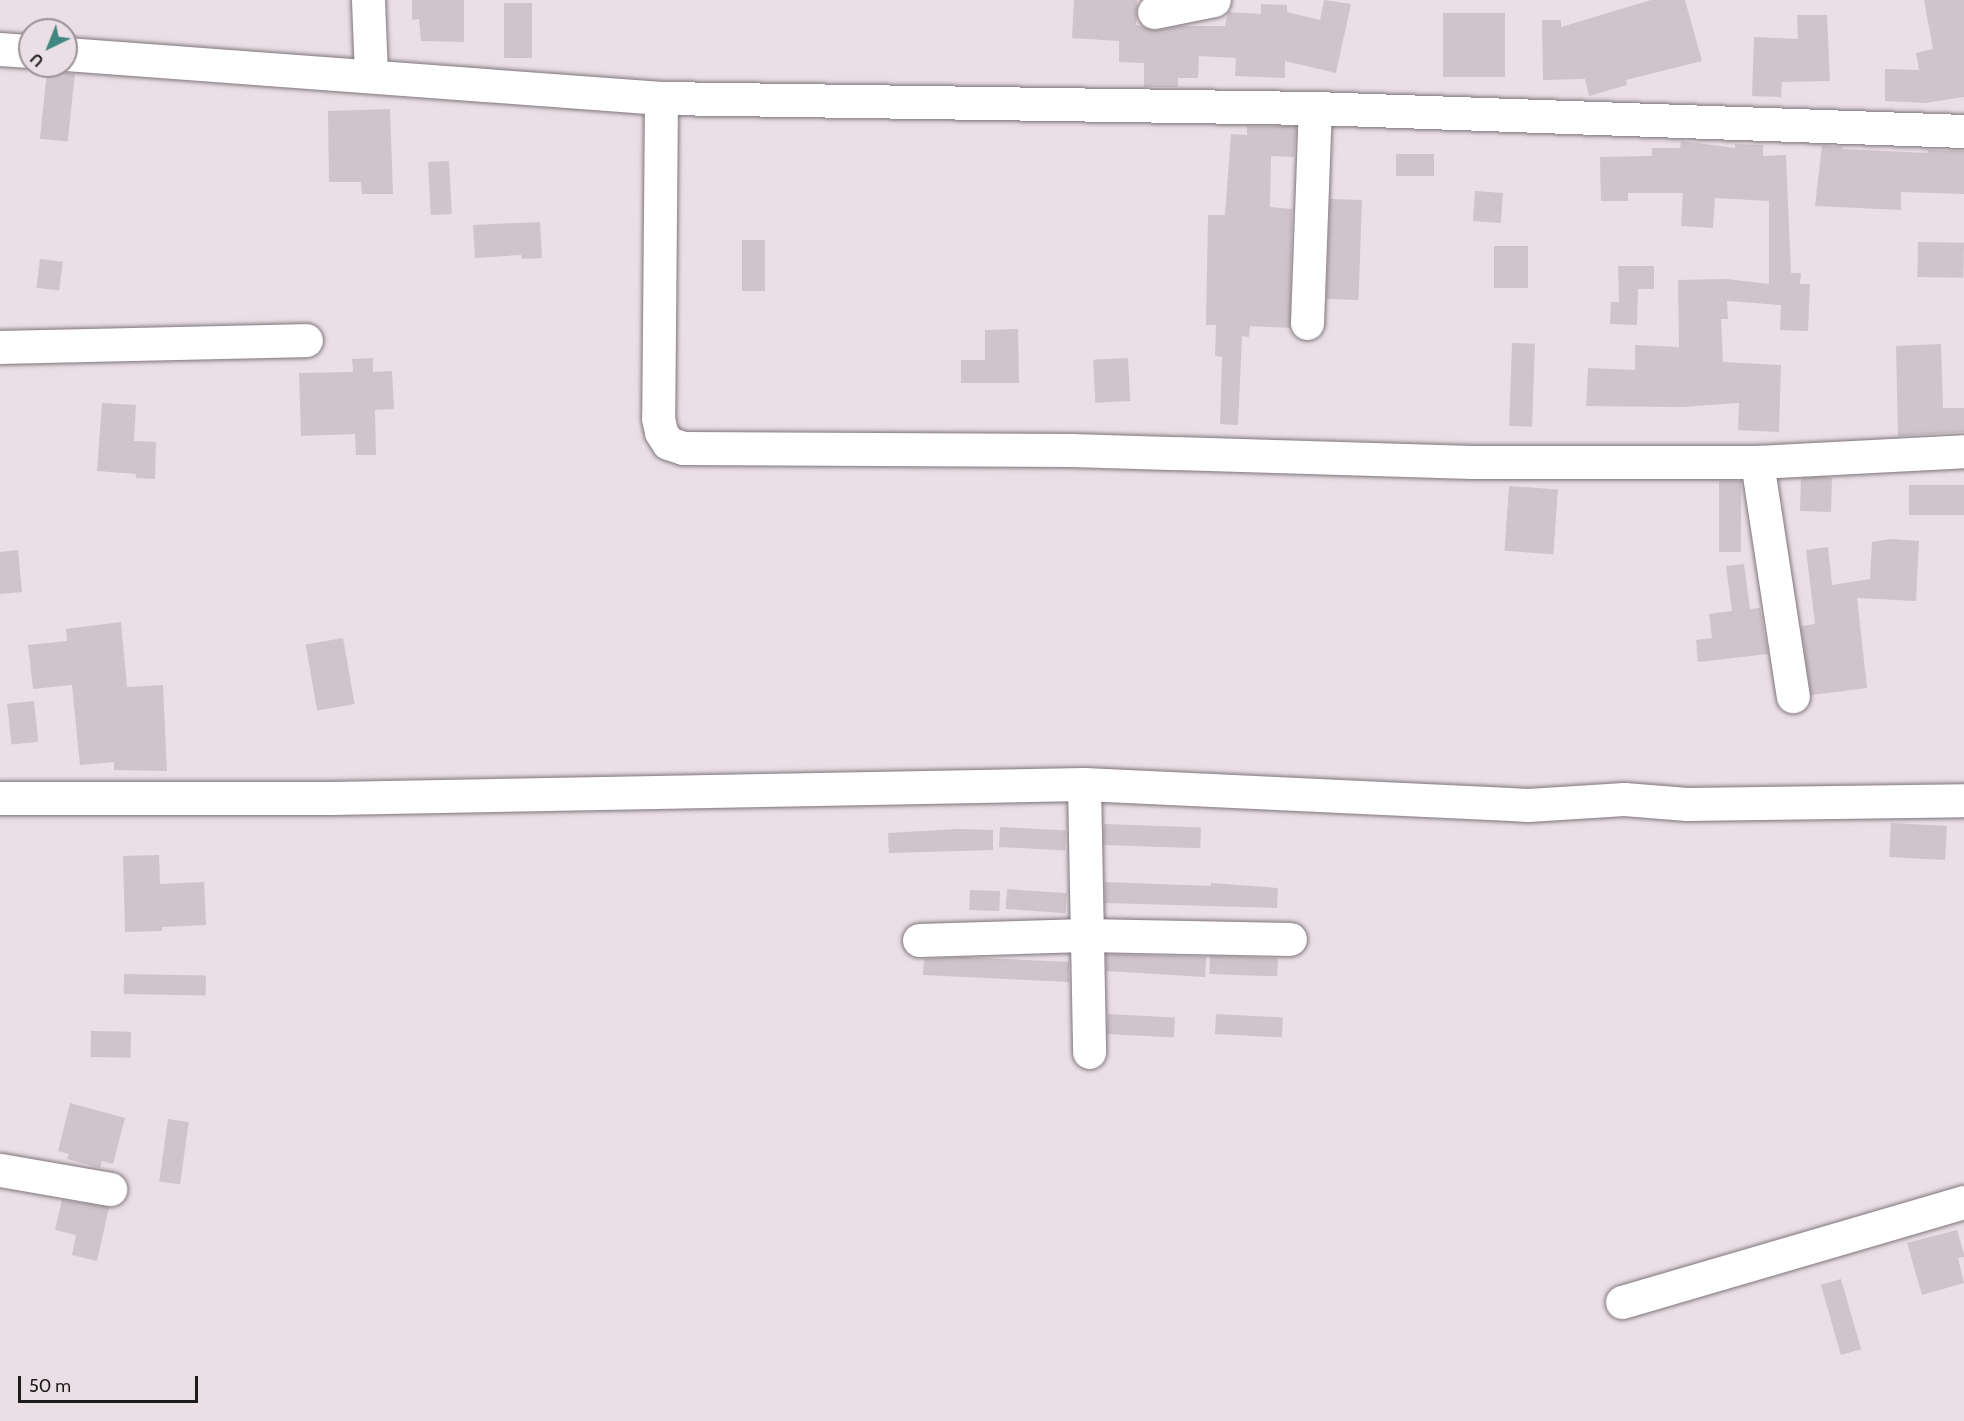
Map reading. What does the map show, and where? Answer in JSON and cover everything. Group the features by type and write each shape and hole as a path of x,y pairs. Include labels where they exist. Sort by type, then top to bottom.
{"street":[{"path":"368,0 371,76"},
{"path":"1154,12 1214,0"},
{"path":"0,49 18,50"},
{"path":"78,55 661,98 1316,108 1964,131"},
{"path":"661,98 658,418 661,432 668,442 682,448 1071,450 1472,462 1757,462 1964,451"},
{"path":"1307,323 1316,108"},
{"path":"0,346 306,340"},
{"path":"1757,462 1793,696"},
{"path":"0,798 343,798 1084,784 1528,804 1624,799 1687,804 1964,800"},
{"path":"1084,784 1085,935 1089,1052"},
{"path":"919,940 1085,935 1290,939"},
{"path":"0,1170 110,1189"},
{"path":"1622,1302 1964,1202"}],"building":[{"path":"412,0 464,0 464,42 421,41 419,19 412,20"},
{"path":"1074,0 1137,0 1136,25 1157,30 1182,26 1225,26 1228,12 1261,14 1261,4 1287,5 1287,12 1320,20 1324,0 1351,4 1336,73 1285,61 1285,78 1235,76 1236,58 1199,56 1198,78 1178,78 1178,87 1144,87 1144,63 1119,62 1119,41 1072,38"},
{"path":"1651,0 1685,0 1702,61 1626,80 1627,85 1589,96 1585,79 1543,80 1542,20 1561,20 1561,27"},
{"path":"1924,0 1964,0 1964,97 1925,103 1885,101 1885,69 1919,70 1916,53 1933,49"},
{"path":"504,3 532,3 532,58 504,58"},
{"path":"1443,13 1505,13 1505,77 1443,77"},
{"path":"1797,15 1827,15 1830,81 1782,82 1781,97 1752,96 1754,37 1798,39"},
{"path":"46,78 74,78 68,142 40,139"},
{"path":"390,109 393,194 362,194 361,182 329,182 328,111"},
{"path":"1247,126 1296,126 1294,157 1271,156 1270,207 1292,209 1290,328 1250,326 1249,337 1242,336 1238,425 1220,424 1222,357 1215,356 1216,325 1206,325 1208,215 1225,215 1231,134 1247,135"},
{"path":"1681,141 1735,148 1735,144 1763,145 1763,156 1786,155 1791,273 1801,273 1800,284 1810,284 1808,331 1780,330 1781,305 1727,301 1728,319 1721,319 1723,362 1781,365 1779,432 1738,430 1739,403 1682,407 1586,406 1588,368 1635,370 1635,345 1679,347 1678,280 1727,279 1769,284 1769,201 1715,198 1713,228 1681,226 1683,193 1628,193 1628,201 1601,201 1600,157 1652,156 1652,148 1680,148"},
{"path":"1822,145 1842,147 1842,149 1927,153 1928,150 1964,151 1964,194 1901,192 1901,210 1815,206"},
{"path":"1396,154 1434,154 1434,176 1396,176"},
{"path":"449,161 452,214 431,215 428,162"},
{"path":"1475,191 1503,193 1501,223 1473,221"},
{"path":"1330,199 1362,200 1358,300 1327,299"},
{"path":"540,222 542,258 522,259 521,255 475,258 473,225"},
{"path":"742,240 765,240 765,291 742,291"},
{"path":"1918,242 1964,243 1963,278 1917,277"},
{"path":"1494,246 1528,246 1528,288 1494,288"},
{"path":"40,259 63,262 59,291 36,288"},
{"path":"1618,266 1654,266 1654,289 1638,289 1637,325 1610,324 1611,302 1619,302"},
{"path":"1018,329 1019,383 961,383 961,360 985,360 985,330"},
{"path":"1512,343 1535,344 1532,427 1509,426"},
{"path":"1941,344 1943,408 1964,408 1964,432 1898,436 1896,346"},
{"path":"373,358 373,372 392,371 394,409 375,410 376,455 356,455 355,434 301,436 299,373 353,372 352,359"},
{"path":"1128,358 1130,401 1095,403 1093,360"},
{"path":"102,403 136,405 134,441 156,442 155,479 136,478 136,474 97,471"},
{"path":"1801,478 1832,478 1831,512 1800,511"},
{"path":"1719,481 1741,481 1741,552 1719,552"},
{"path":"1909,485 1964,485 1964,515 1909,515"},
{"path":"1509,486 1558,489 1553,554 1504,551"},
{"path":"1891,539 1919,541 1916,601 1857,598 1867,688 1811,695 1801,626 1815,624 1806,550 1828,547 1832,585 1870,579 1872,542"},
{"path":"18,550 22,592 0,594 0,552"},
{"path":"1744,564 1750,609 1760,608 1768,654 1698,662 1696,640 1712,638 1709,614 1732,611 1726,566"},
{"path":"121,622 127,687 163,685 167,771 114,770 114,762 80,765 72,685 33,689 28,645 67,641 66,629"},
{"path":"343,638 355,704 317,711 306,645"},
{"path":"34,701 38,742 11,745 7,704"},
{"path":"1891,823 1947,826 1945,860 1889,857"},
{"path":"1104,824 1201,827 1200,848 1103,845"},
{"path":"1000,827 1066,830 1065,850 999,847"},
{"path":"958,829 993,830 993,850 889,853 888,833"},
{"path":"159,855 160,884 204,882 206,925 162,927 162,931 125,932 123,856"},
{"path":"1105,882 1211,886 1211,883 1278,888 1277,908 1105,903"},
{"path":"1007,889 1067,893 1065,913 1006,909"},
{"path":"970,890 1000,891 999,911 969,910"},
{"path":"1106,954 1206,957 1205,977 1106,971"},
{"path":"1210,956 1278,958 1277,976 1209,974"},
{"path":"962,957 1069,962 1069,982 923,975 924,959"},
{"path":"124,974 206,975 206,995 124,994"},
{"path":"1108,1014 1175,1018 1174,1037 1107,1034"},
{"path":"1216,1014 1283,1018 1282,1037 1215,1034"},
{"path":"91,1031 131,1032 131,1058 91,1057"},
{"path":"70,1103 125,1118 113,1164 102,1161 100,1168 67,1159 69,1154 58,1151"},
{"path":"168,1119 189,1122 180,1184 159,1181"},
{"path":"62,1200 109,1207 97,1261 72,1255 76,1235 55,1230"},
{"path":"1957,1230 1964,1254 1964,1257 1958,1258 1964,1283 1922,1295 1907,1243"},
{"path":"1841,1279 1861,1349 1841,1355 1821,1285"}]}
